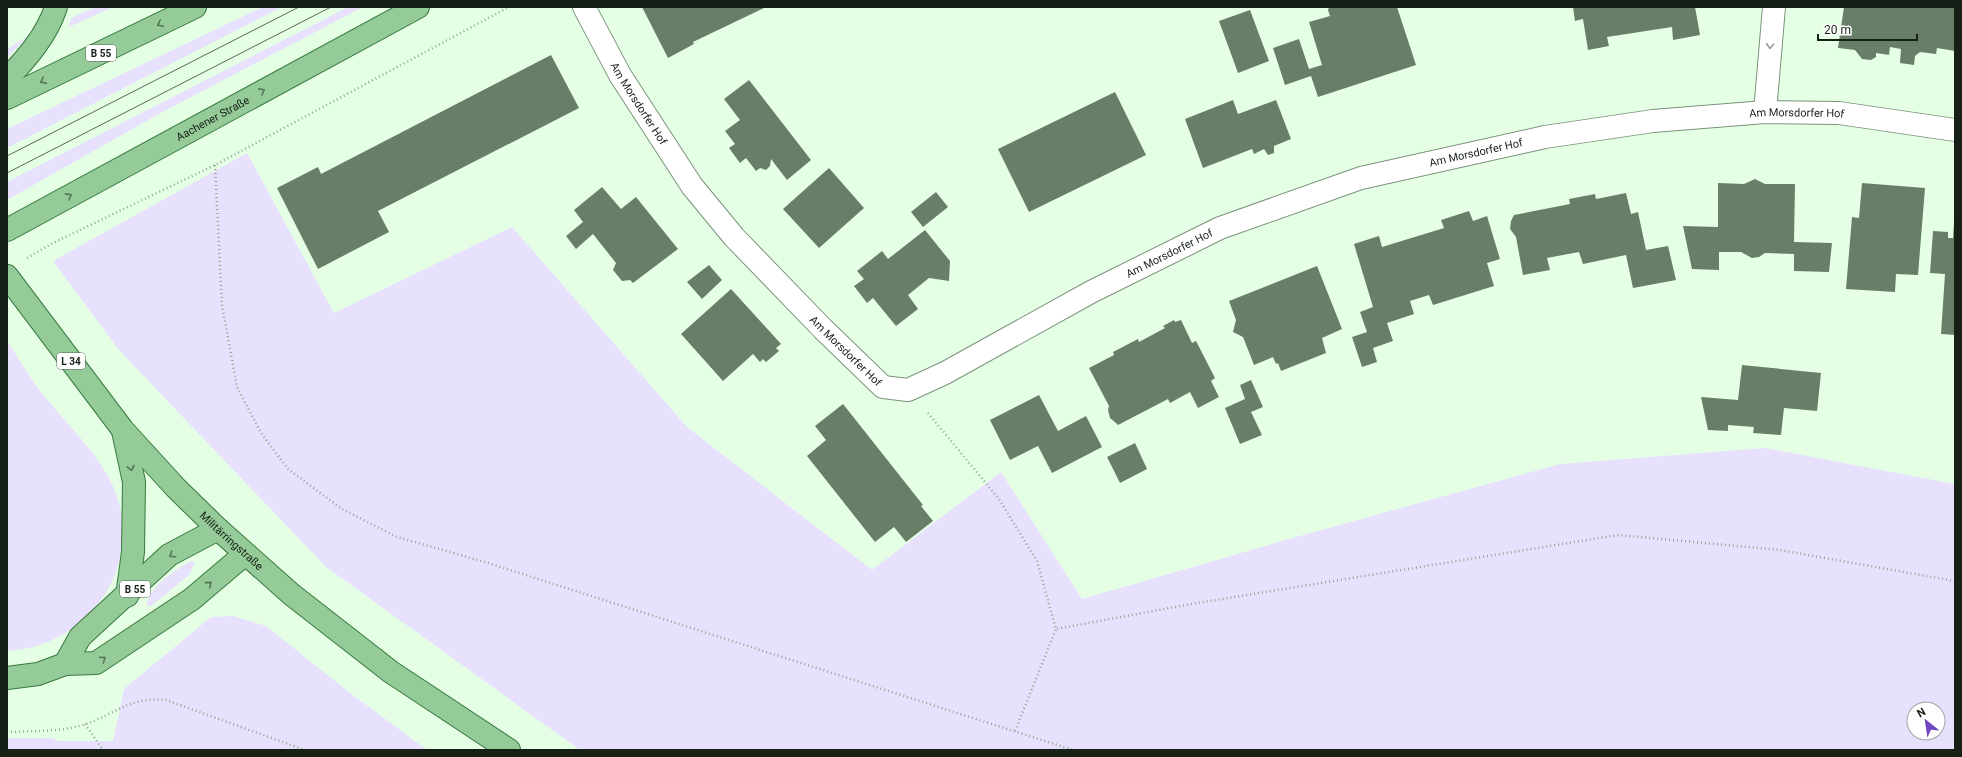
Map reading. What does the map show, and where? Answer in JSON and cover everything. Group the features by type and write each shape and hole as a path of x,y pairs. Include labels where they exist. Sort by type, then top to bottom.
{"main road":[{"path":"7,79 32,52 56,7"},
{"name":"B 55","path":"7,98 195,7"},
{"name":"Aachener Straße","path":"7,230 418,7"},
{"name":"Militärringstraße","path":"7,276 123,430 176,488 218,529 291,594 391,672 509,750"},
{"name":"B 55","path":"123,430 134,482 133,552 127,596"},
{"name":"B 55","path":"65,664 80,637 127,596 169,556 218,529"},
{"path":"7,678 38,674 65,664 96,663 192,599 245,554"}],"street":[{"name":"Am Morsdorfer Hof","path":"584,7 620,75 688,180 734,237 823,329 883,387 908,390 945,373 1091,292 1220,228 1361,178 1544,137 1653,121 1765,112 1839,113 1955,130"},
{"path":"1765,112 1774,7"}],"path":[{"path":"53,243 215,165 509,7"},
{"path":"215,165 222,305 237,387 261,433 288,469 342,509 397,537 485,562 1073,750"},
{"path":"908,390 999,499 1037,561 1056,629 1015,731"},
{"path":"1056,629 1192,604 1618,535 1780,550 1955,582"},
{"path":"7,732 57,731 85,724 138,701 151,698 166,700 305,750"},
{"path":"85,724 103,750"}],"shaded area":[{"path":"96,7 113,7 69,27 71,18"},
{"path":"263,7 282,7 7,148 7,129"},
{"path":"348,7 363,7 157,115 7,200 7,182"},
{"path":"28,36 7,58 7,49"},
{"path":"247,153 334,313 512,227 687,427 872,570 1001,472 1082,599 1296,537 1560,464 1765,448 1955,484 1955,750 580,750 326,567 118,349 53,261"},
{"path":"7,341 35,385 100,463 118,499 122,520 122,543 117,568 111,583 98,604 80,623 46,643 20,650 7,651"},
{"path":"192,561 195,564 188,576 151,606 147,606 148,599 164,579 171,573"},
{"path":"233,616 266,626 345,689 427,750 7,750 7,738 52,738 59,741 113,741 124,689 211,617"}],"building":[{"path":"642,7 766,7 693,42 694,44 668,58"},
{"path":"1329,7 1397,7 1416,65 1318,97 1311,76 1285,85 1273,48 1299,39 1309,69 1322,65 1309,22 1330,16 1328,10"},
{"path":"1573,7 1695,7 1700,35 1673,40 1672,27 1607,37 1609,46 1588,50 1583,19 1575,21"},
{"path":"1844,7 1955,7 1955,51 1937,48 1936,54 1920,52 1915,56 1914,65 1900,63 1901,49 1890,47 1889,55 1876,53 1876,57 1871,60 1862,59 1855,50 1838,48"},
{"path":"1250,10 1269,61 1238,73 1219,21"},
{"path":"551,55 579,108 378,211 389,232 318,269 277,188 318,167 321,174"},
{"path":"749,80 811,160 787,180 771,159 770,166 766,170 760,168 756,171 746,158 740,163 729,148 735,144 725,131 740,120 724,99"},
{"path":"1115,92 1146,155 1029,212 998,149"},
{"path":"1233,100 1238,114 1276,100 1291,139 1274,146 1274,153 1268,155 1264,149 1254,154 1252,149 1203,168 1185,119"},
{"path":"829,168 864,208 819,248 783,209"},
{"path":"1755,179 1765,184 1795,184 1794,242 1832,243 1829,272 1794,271 1794,254 1765,253 1759,257 1752,258 1741,252 1719,252 1719,270 1692,269 1683,226 1718,227 1718,183 1744,184"},
{"path":"1862,183 1925,188 1918,275 1896,274 1895,292 1846,289 1852,217 1859,218"},
{"path":"602,187 621,209 636,197 678,249 633,283 630,280 622,281 613,270 616,263 593,234 576,249 566,236 583,222 574,210"},
{"path":"936,192 948,207 923,227 911,212"},
{"path":"1626,193 1631,214 1638,212 1646,250 1668,246 1676,280 1633,288 1626,255 1583,264 1579,252 1547,258 1550,270 1523,275 1516,237 1510,229 1511,221 1514,215 1570,204 1569,199 1595,194 1596,199"},
{"path":"1469,211 1473,221 1487,216 1500,259 1487,263 1494,286 1433,305 1429,295 1410,301 1414,314 1387,323 1393,341 1373,348 1377,362 1362,367 1352,337 1367,332 1360,312 1373,307 1354,244 1379,236 1382,247 1444,228 1441,220"},
{"path":"1954,223 1955,335 1941,334 1945,274 1930,273 1933,231 1948,232 1948,238 1953,238"},
{"path":"925,230 950,261 949,281 929,278 908,295 918,309 896,326 873,298 867,303 854,286 864,279 857,271 882,251 888,259"},
{"path":"709,265 722,280 702,299 687,282"},
{"path":"1317,266 1342,329 1322,338 1326,353 1281,371 1278,363 1276,364 1273,357 1254,365 1243,337 1233,332 1236,320 1229,301"},
{"path":"731,289 781,344 776,348 779,351 766,362 763,359 760,362 753,354 723,381 681,334"},
{"path":"1174,320 1175,322 1181,320 1192,343 1196,341 1215,378 1211,381 1219,397 1198,408 1190,392 1170,403 1168,399 1118,425 1110,418 1108,410 1109,406 1089,368 1114,355 1113,352 1138,339 1139,342 1165,328 1163,326"},
{"path":"1742,365 1821,373 1817,411 1784,408 1781,435 1753,433 1754,427 1728,425 1728,431 1708,430 1701,397 1738,400"},
{"path":"1251,380 1263,407 1251,412 1262,435 1240,444 1225,408 1245,399 1240,385"},
{"path":"1039,395 1058,431 1086,416 1102,447 1052,473 1038,446 1010,460 990,420"},
{"path":"843,404 923,505 921,506 933,521 906,542 894,527 875,542 807,456 826,440 815,426"},
{"path":"1135,443 1147,469 1120,483 1107,457"}],"tram line":[{"path":"7,156 299,7"},
{"path":"7,173 331,7"}]}
